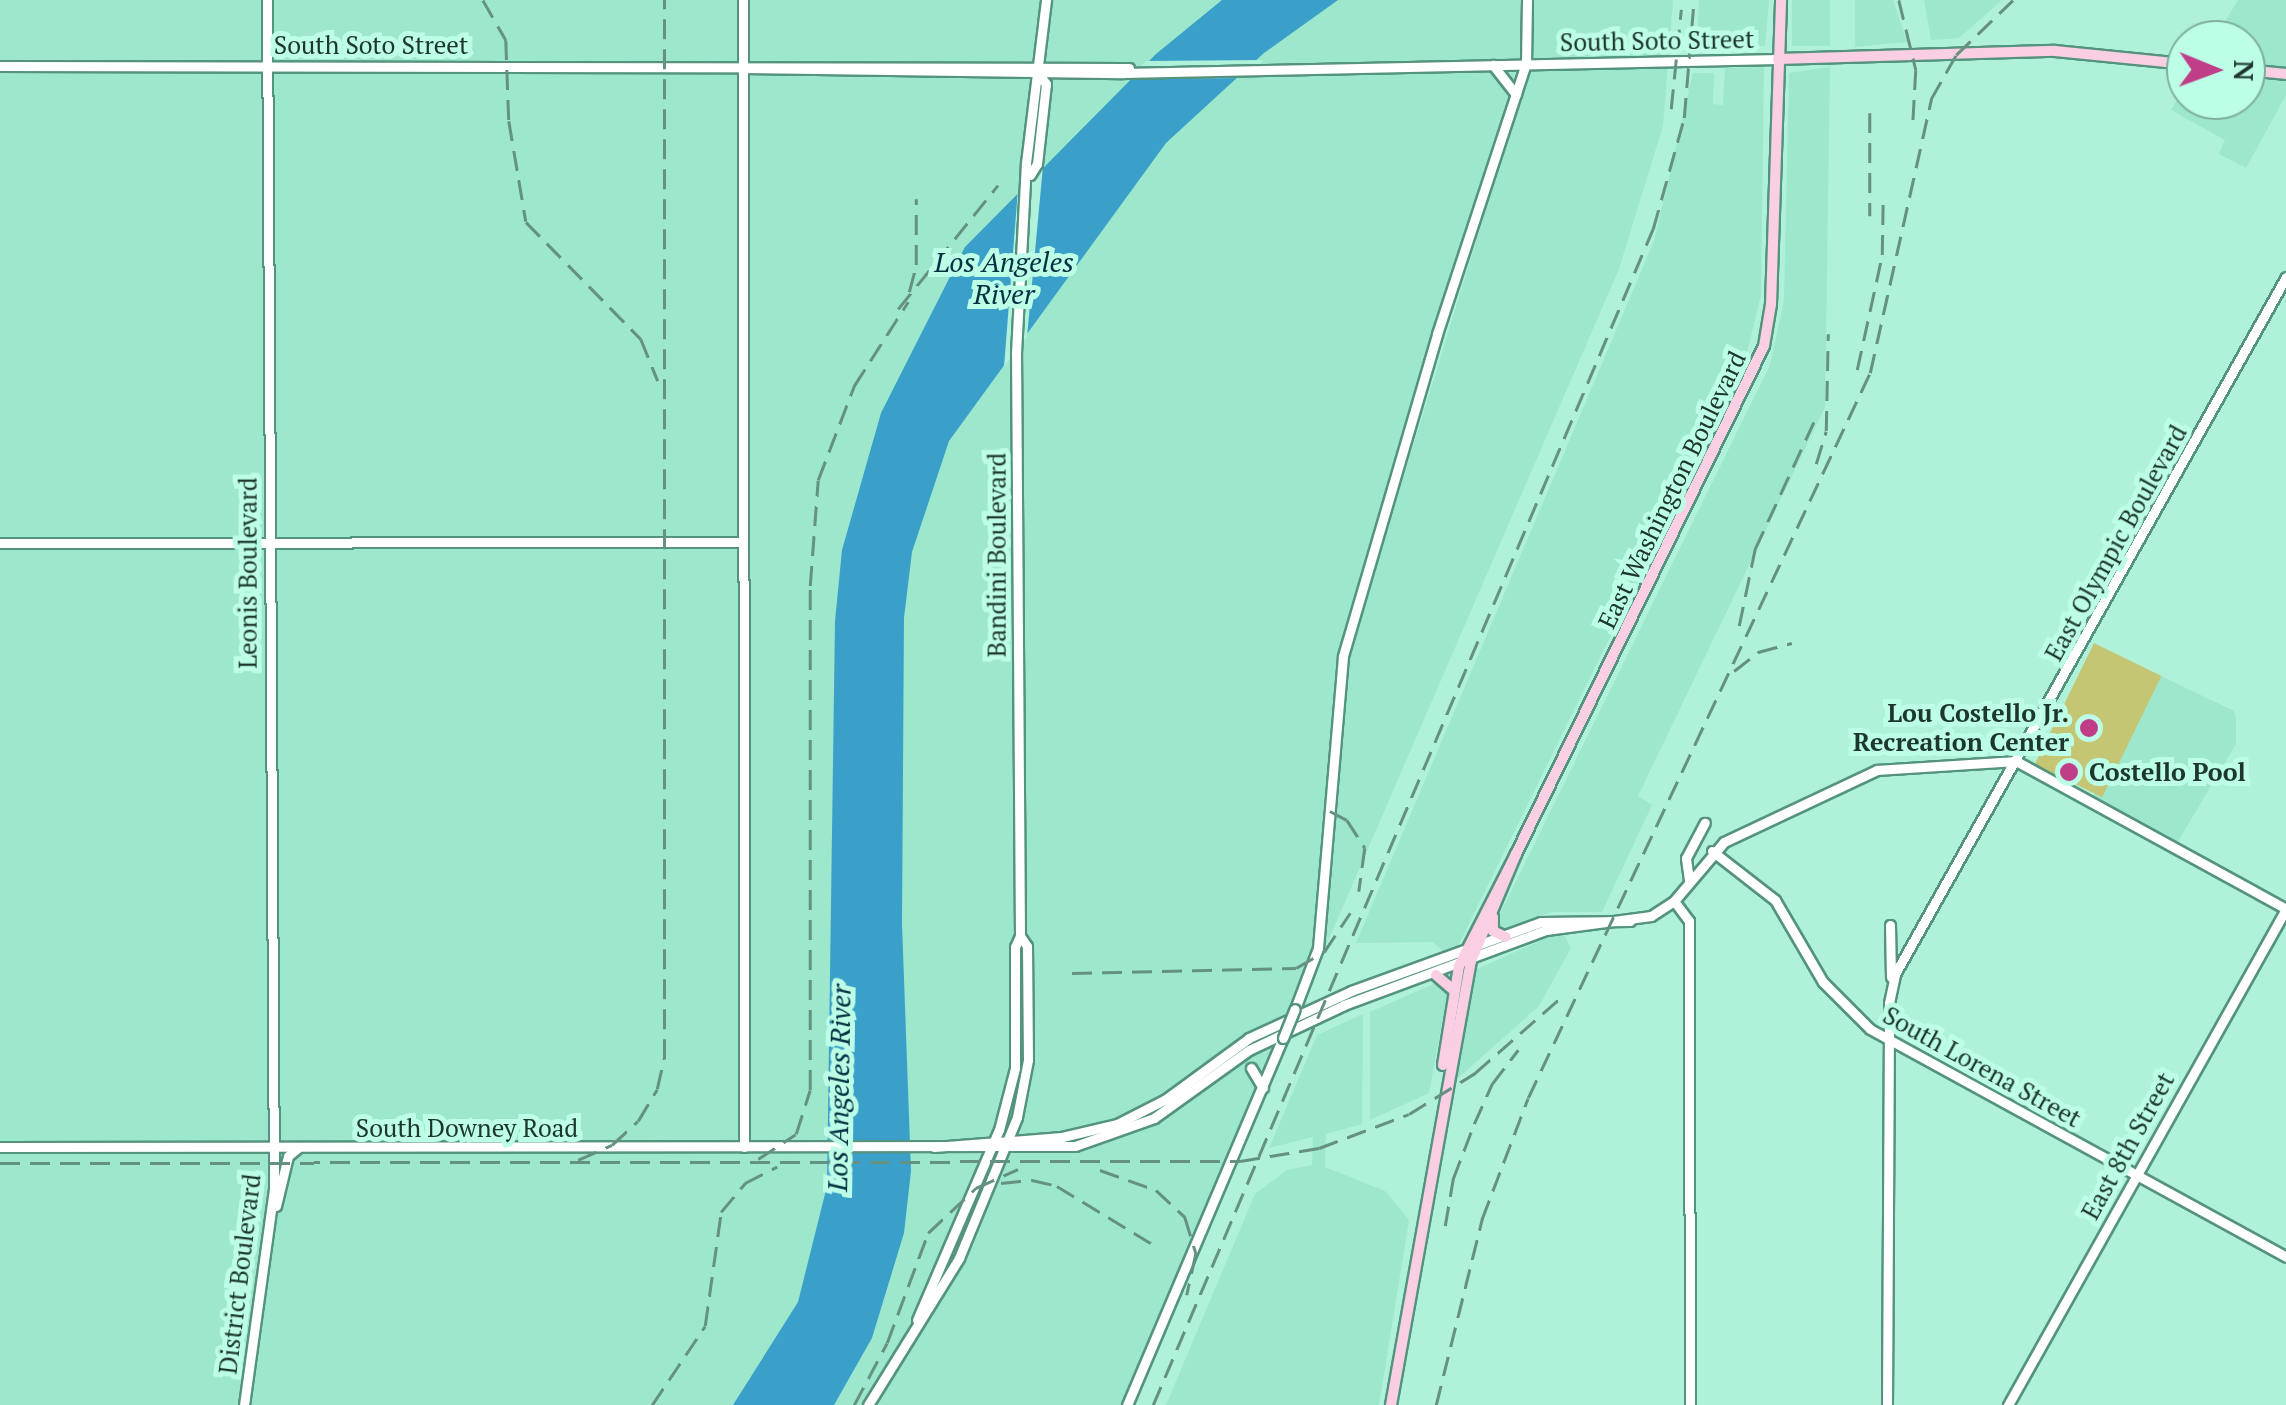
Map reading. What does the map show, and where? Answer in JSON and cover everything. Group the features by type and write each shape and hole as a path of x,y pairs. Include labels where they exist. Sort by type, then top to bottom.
{"main road":[{"name":"Leonis Boulevard","path":"267,0 270,1147"},
{"path":"742,0 744,1146"},
{"name":"Bandini Boulevard","path":"868,1405 917,1320 959,1258 999,1144 1014,1079 1020,936 1016,353 1034,84 1041,70 1046,0"},
{"path":"1128,1405 1318,948 1343,656 1526,64 1527,0"},
{"name":"East Washington Boulevard","path":"1414,1263 1454,992 1464,961 1762,352 1772,304 1780,0"},
{"name":"South Soto Street","path":"0,66 1041,70 1493,66 2055,51 2166,62"},
{"path":"1493,66 1516,94"},
{"name":"East Olympic Boulevard","path":"1887,1405 1891,986 2286,277"},
{"path":"0,542 743,542"},
{"path":"1464,961 1546,930 1630,921 1674,901 1712,852 1889,766 2016,761 2286,909"},
{"path":"1689,880 1686,858 1706,823"},
{"name":"South Lorena Street","path":"1712,852 1776,900 1836,999 1889,1039 2286,1256"},
{"name":"East Washington Boulevard","path":"1391,1405 1464,961 1476,950 1516,854"},
{"path":"1674,901 1689,921 1690,1405"},
{"name":"East 8th Street","path":"2008,1405 2286,909"},
{"path":"1494,911 1493,931 1506,936"},
{"path":"1476,950 1506,936 1565,918 1630,921"},
{"path":"1890,925 1891,986"},
{"name":"South Downey Road","path":"0,1147 805,1148 999,1144 1062,1148 1119,1134 1154,1118 1270,1038 1464,961"},
{"name":"South Downey Road","path":"934,1147 969,1149 1062,1137 1125,1121 1273,1026 1351,991 1464,961"},
{"path":"1436,974 1454,992"},
{"path":"1251,1068 1263,1088"},
{"name":"Bandini Boulevard","path":"917,1320 986,1163 999,1144"},
{"name":"District Boulevard","path":"244,1405 272,1212 270,1147"},
{"path":"272,1212 288,1156 299,1148"},
{"path":"969,1149 986,1163"}],"shaded area":[{"path":"0,0 1522,0 1521,55 1342,648 1313,954 1122,1405 0,1405"},
{"path":"1533,0 1673,0 1663,126 1619,269 1325,948 1350,652 1532,59"},
{"path":"1699,0 1769,0 1765,46 1697,49"},
{"path":"1792,0 1830,0 1830,46 1792,46"},
{"path":"1855,0 1893,0 1907,42 1855,47"},
{"path":"1924,0 2002,0 1959,38 1931,40"},
{"path":"2238,0 2286,0 2286,95 2246,168 2219,154 2225,140 2189,120 2266,120 2266,20 2226,20"},
{"path":"1764,67 1761,295 1744,365 1456,950 1446,954 1433,942 1356,943 1654,241 1693,73 1714,73 1713,104 1723,105 1725,68"},
{"path":"1830,67 1825,407 1638,796 1652,805 1602,912 1552,912 1501,930 1495,924 1770,365 1784,300 1789,73"},
{"name":"Lou Costello Jr. Recreation Center","path":"2094,643 2161,676 2102,797 2035,764"},
{"path":"2161,676 2234,711 2236,718 2236,744 2177,843 2093,797"},
{"path":"1562,931 1571,948 1539,1006 1457,1079 1477,969"},
{"path":"1438,982 1448,990 1429,1093 1370,1120 1370,1012"},
{"path":"1363,1014 1362,1124 1326,1134 1325,1167 1385,1191 1409,1220 1379,1405 1166,1405 1255,1194 1287,1170 1312,1165 1313,1137 1269,1148 1317,1035"}],"water":[{"name":"Los Angeles River","path":"1222,0 1338,0 1264,53 1166,143 949,441 912,552 904,618 902,924 911,1171 904,1233 872,1338 834,1405 733,1405 798,1302 827,1186 835,621 842,550 881,413 965,247 1156,54"}],"pier":[{"path":"1264,60 1244,78 1129,79 1146,61"},
{"path":"1043,166 1027,337 1004,367 1018,189"}],"railway":[{"path":"483,0 506,40 509,121 526,222 641,339 658,381"},
{"path":"578,1160 612,1145 638,1121 657,1089 664,1059 664,0"},
{"path":"1153,1405 1653,229 1684,118 1694,0"},
{"path":"1899,0 1916,70 1913,123"},
{"path":"1436,1405 1482,1219 1528,1098 1870,373 1931,99 1956,55 2013,0"},
{"path":"1671,109 1681,10"},
{"path":"1870,113 1870,216"},
{"path":"898,309 998,185"},
{"path":"1857,370 1882,255 1883,197"},
{"path":"909,292 916,265 916,199"},
{"path":"758,1159 796,1134 810,1090 810,586 818,480 854,386 908,302"},
{"path":"1816,464 1826,431 1828,334"},
{"path":"1739,626 1755,549 1815,419"},
{"path":"1734,671 1758,652 1792,643"},
{"path":"1330,811 1347,820 1365,848 1359,892"},
{"path":"1072,973 1296,968 1324,952 1350,913"},
{"path":"0,1163 1240,1161 1319,1148 1409,1114 1475,1073 1558,1000"},
{"path":"1445,1226 1453,1179 1474,1124 1492,1084 1518,1050"},
{"path":"652,1405 705,1326 721,1212 745,1183 777,1167"},
{"path":"854,1405 887,1343 928,1233 976,1188 1018,1169"},
{"path":"1100,1170 1156,1190 1185,1217 1196,1254 1187,1295"},
{"path":"1001,1183 1032,1180 1057,1186 1154,1245"}],"place":[{"name":"Lou Costello Jr. Recreation Center","path":"2089,728"},
{"name":"Costello Pool","path":"2069,772"}]}
